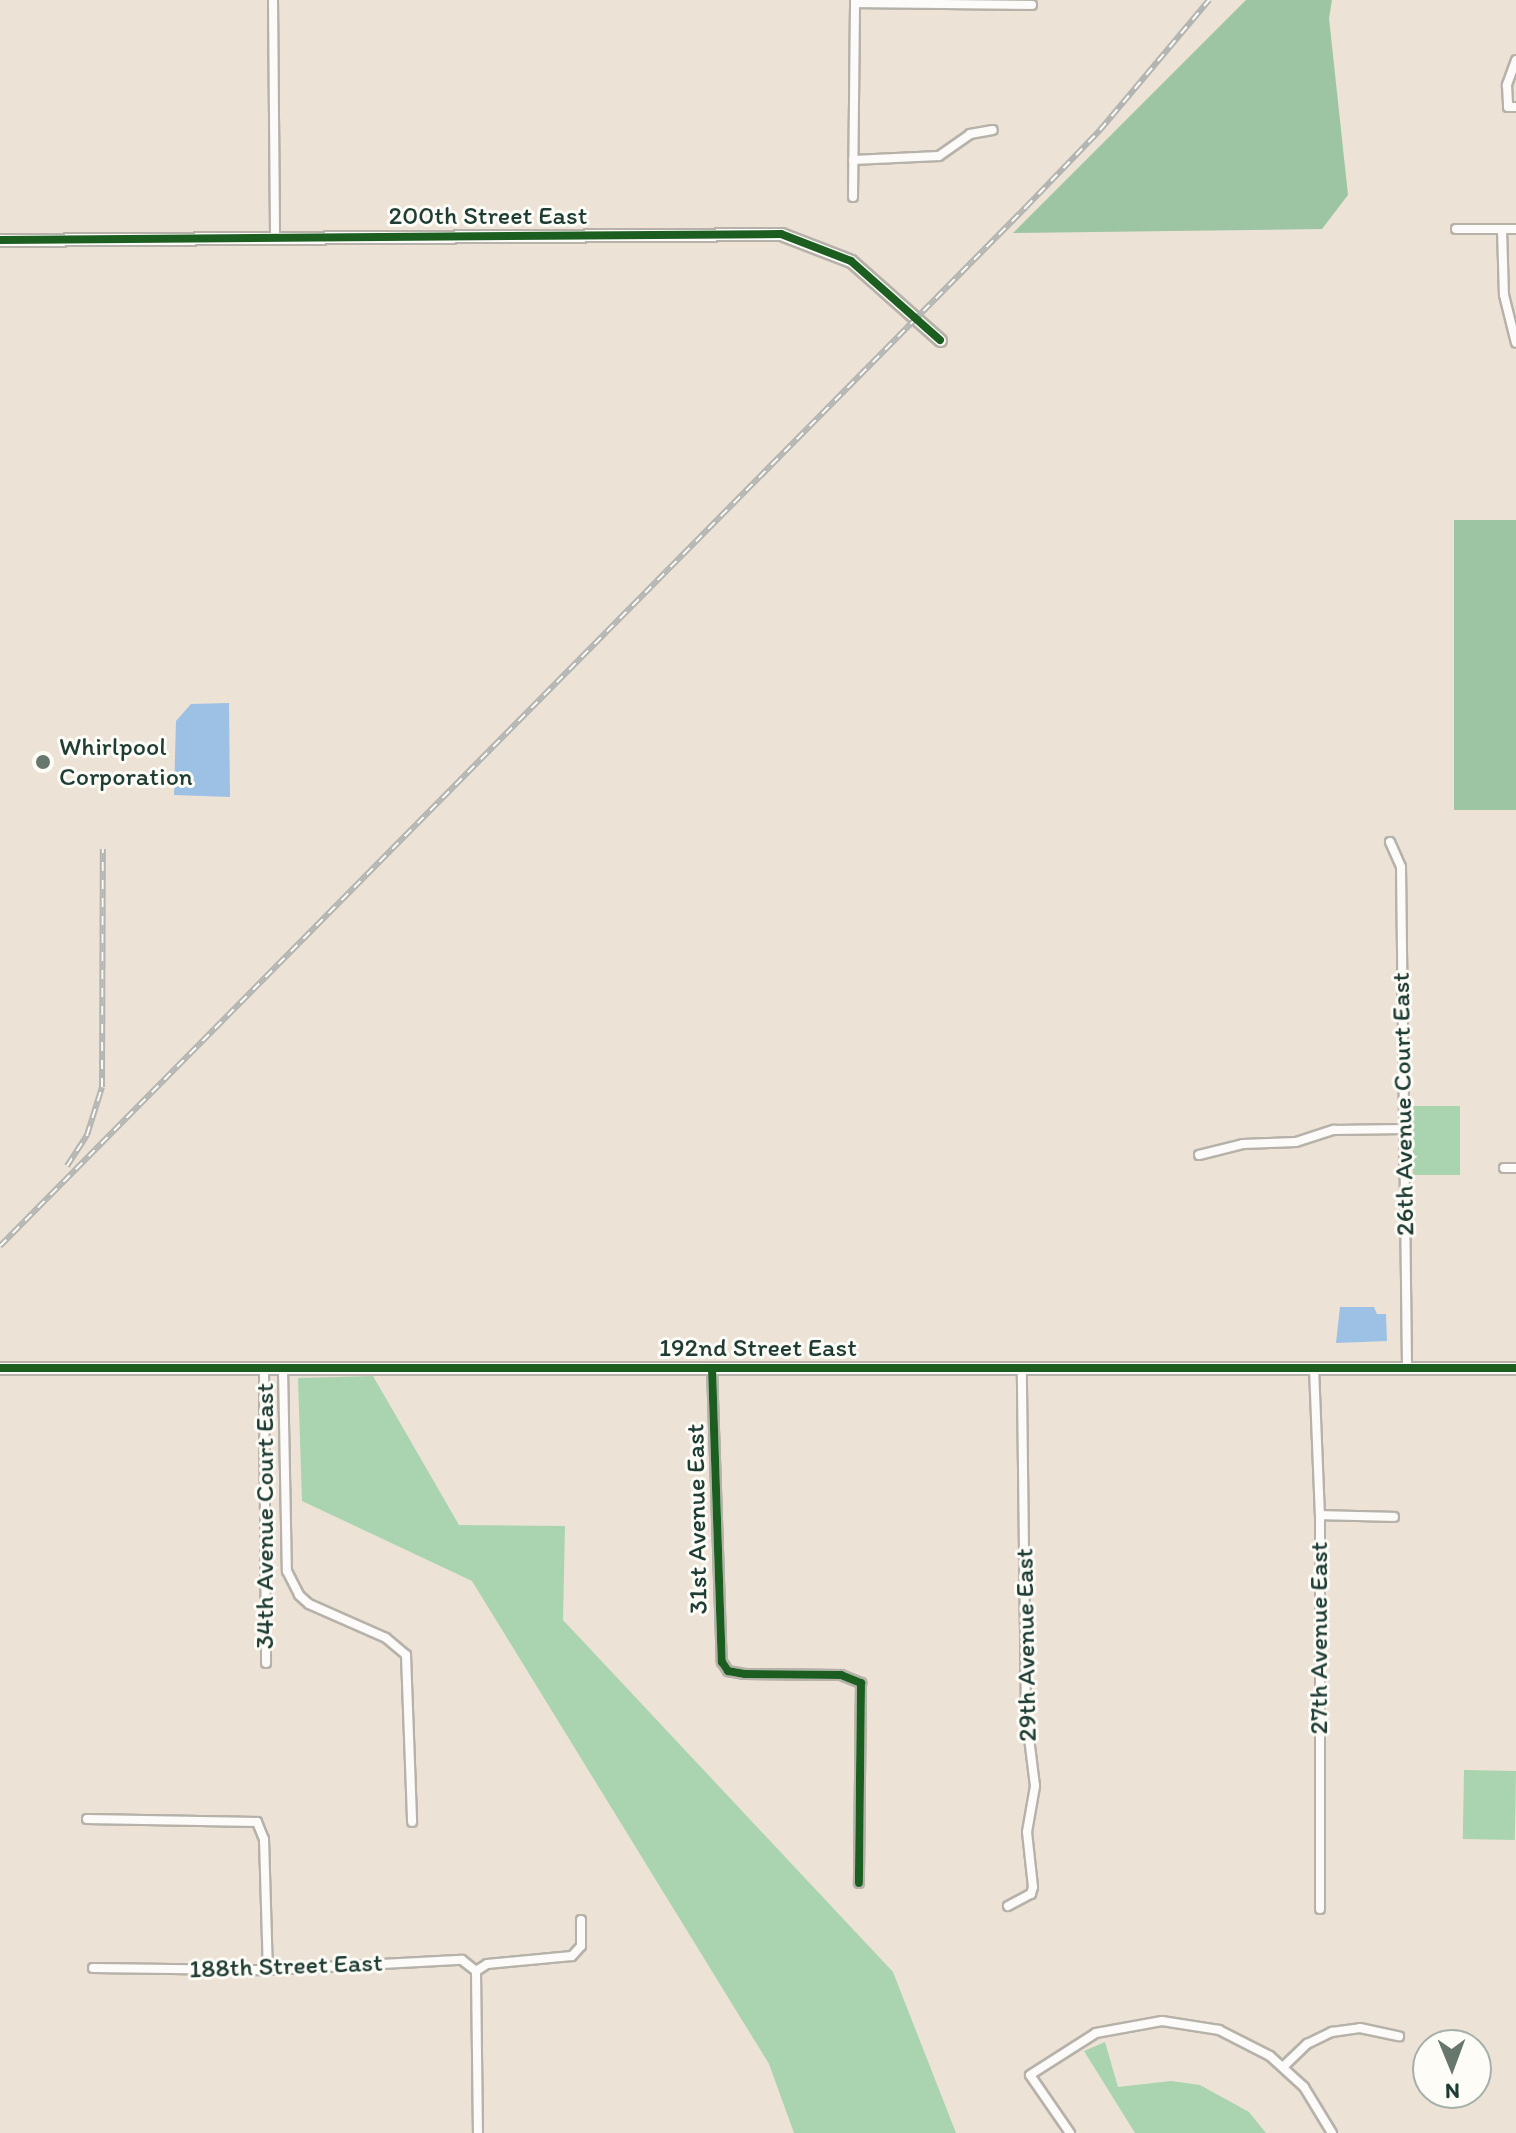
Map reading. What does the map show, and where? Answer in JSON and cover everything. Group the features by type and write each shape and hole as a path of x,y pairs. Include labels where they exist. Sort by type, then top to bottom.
{"street":[{"path":"273,0 275,237"},
{"path":"853,197 855,2 1032,5"},
{"path":"1512,107 1507,85 1516,60"},
{"path":"853,160 939,156 970,134 993,130"},
{"path":"1456,229 1516,229"},
{"path":"1502,229 1504,295 1516,343"},
{"name":"200th Street East","path":"0,240 781,234 851,261 940,340"},
{"name":"26th Avenue Court East","path":"1390,842 1401,867 1407,1368"},
{"path":"1199,1155 1243,1144 1296,1142 1334,1130 1404,1129"},
{"path":"1504,1168 1516,1168"},
{"name":"192nd Street East","path":"0,1368 1516,1368"},
{"name":"31st Avenue East","path":"712,1368 722,1562 719,1632 725,1668 745,1674 841,1675 861,1683 859,1883"},
{"name":"29th Avenue East","path":"1008,1906 1031,1894 1033,1887 1027,1832 1035,1786 1026,1727 1022,1368"},
{"name":"27th Avenue East","path":"1314,1368 1320,1515 1320,1909"},
{"name":"34th Avenue Court East","path":"264,1369 266,1663"},
{"path":"283,1369 287,1571 294,1589 309,1604 386,1638 406,1655 412,1822"},
{"path":"1320,1515 1394,1517"},
{"path":"87,1819 256,1822 264,1839 268,1970"},
{"path":"478,2133 476,1971 487,1964 572,1956 581,1946 581,1920"},
{"name":"188th Street East","path":"93,1968 268,1970 462,1960 476,1971"},
{"path":"1070,2133 1030,2075 1096,2033 1162,2021 1219,2030 1284,2066 1315,2102 1332,2133"},
{"path":"1284,2066 1307,2044 1332,2032 1360,2028 1399,2036"}],"green space":[{"path":"1246,0 1332,0 1329,18 1348,195 1322,229 1013,233"},
{"path":"1454,520 1516,520 1516,810 1454,810"},
{"path":"1413,1106 1460,1106 1460,1175 1413,1175"},
{"path":"373,1376 459,1525 565,1526 563,1620 893,1972 956,2133 794,2133 769,2064 472,1581 302,1501 298,1378"},
{"path":"1464,1770 1516,1771 1515,1840 1463,1839"},
{"path":"1105,2042 1118,2087 1171,2081 1200,2085 1249,2112 1266,2133 1135,2133 1084,2051"}],"water":[{"path":"229,703 230,797 174,795 176,721 191,704"},
{"path":"1340,1307 1374,1307 1377,1314 1386,1314 1387,1341 1336,1343"}],"railway":[{"path":"0,1246 1026,207 1100,130 1209,0"},
{"path":"67,1166 87,1135 102,1087 103,849"}],"cycle path":[{"path":"0,240 781,234 851,261 940,340"},
{"path":"0,1368 1516,1368"},
{"path":"712,1368 722,1662 728,1671 745,1674 841,1675 861,1683 859,1883"}],"place":[{"name":"Whirlpool Corporation","path":"43,762"}]}
